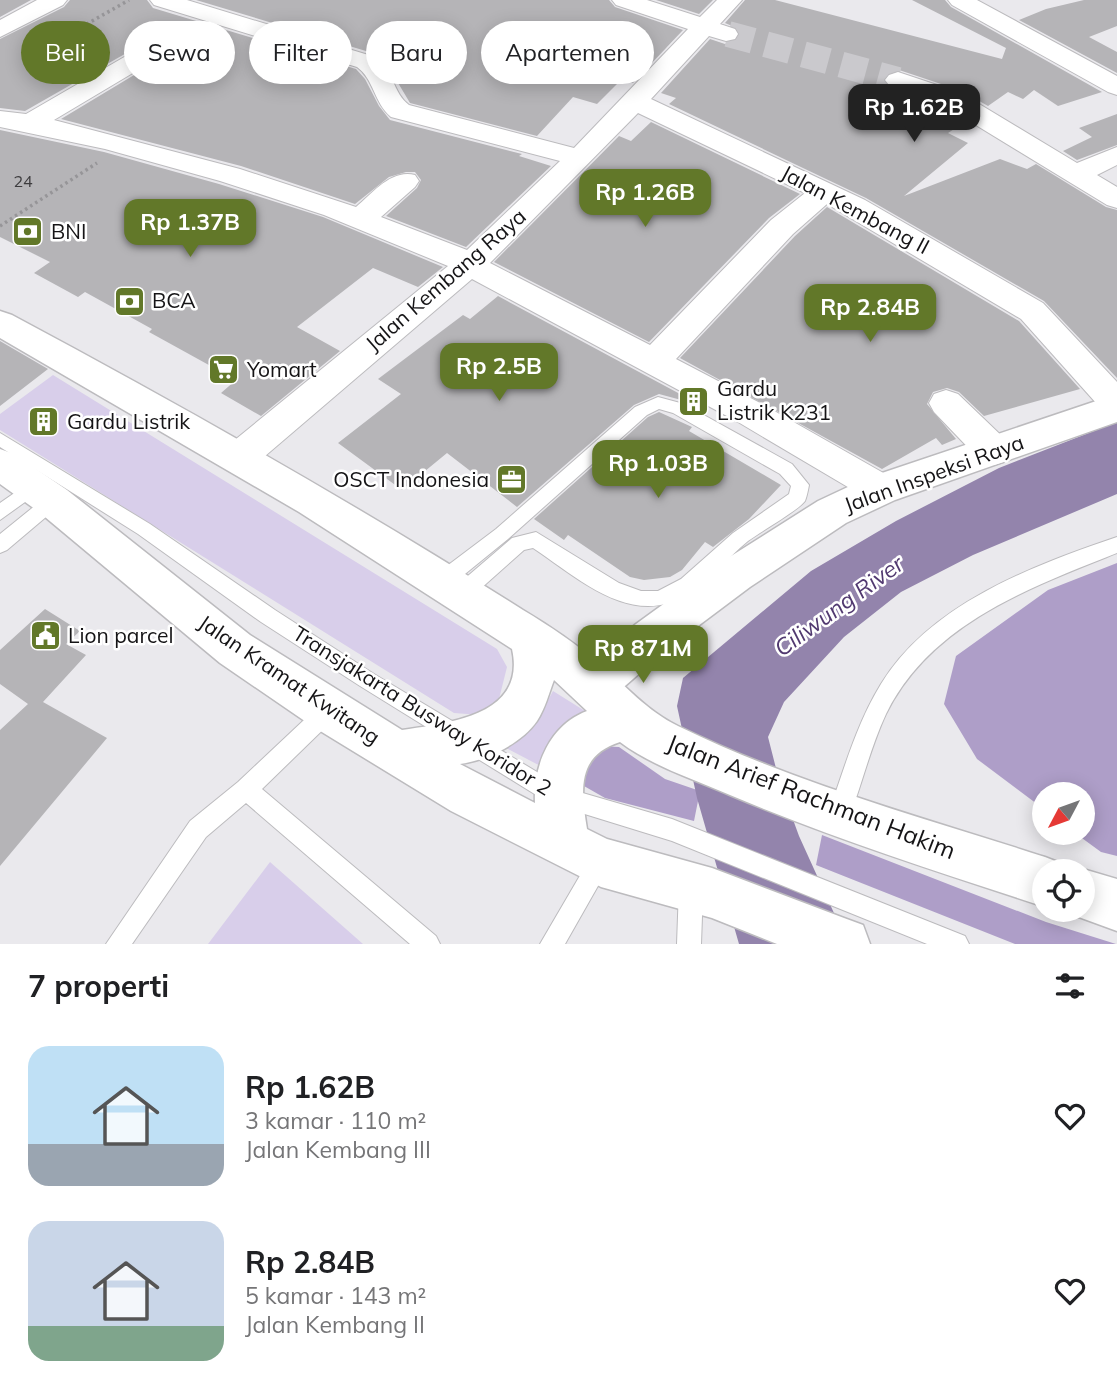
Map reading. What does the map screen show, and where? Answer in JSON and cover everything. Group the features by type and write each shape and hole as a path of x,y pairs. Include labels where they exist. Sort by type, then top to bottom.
{"main road":[{"path":"0,323 238,458 452,587 531,637 593,686"},
{"name":"Jalan Inspeksi Raya","path":"593,686 651,637 735,575 832,512 881,489 994,452 1117,406"},
{"name":"Jalan Kramat Kwitang","path":"0,464 43,494 235,649 396,753 468,795 583,853"},
{"path":"396,753 469,741 504,724 521,706 538,666 531,637"},
{"name":"Jalan Arief Rachman Hakim","path":"593,686 642,730 789,794 1032,877"},
{"path":"642,730 589,732 572,748 557,784 557,796 583,853 701,890 848,923"},
{"path":"1095,898 1117,905"}],"street":[{"path":"0,30 55,0"},
{"path":"162,0 366,62 378,71 393,106 400,111 580,158"},
{"path":"624,0 716,31"},
{"name":"Jalan Kembang Raya","path":"238,458 471,264 580,158 634,101 716,31 730,0"},
{"path":"961,0 1117,87"},
{"path":"30,123 124,68"},
{"path":"898,80 952,99 1117,199"},
{"name":"Jalan Kembang II","path":"634,101 855,206 1032,311 1117,406"},
{"path":"0,119 30,123 112,142 230,175 360,219 471,264 655,361 881,489"},
{"path":"1077,173 1117,155"},
{"path":"360,219 405,181"},
{"path":"655,361 782,227 825,191"},
{"path":"946,403 994,452"}],"lane":[{"path":"658,403 678,408 786,469 800,485 797,498 738,538 686,588 667,598 644,599 623,594 536,540 519,542 452,587 502,534 619,429 641,411 658,403"},
{"name":"Transjakarta Busway Koridor 2","path":"0,439 144,529 356,673 557,796 672,830 848,923 957,944"},
{"path":"0,513 43,494"},
{"path":"0,545 43,494"},
{"path":"840,812 868,730 898,675 939,631 1005,592 1117,545"},
{"path":"118,944 198,829 246,789 328,711"},
{"path":"246,789 428,944"},
{"path":"552,944 583,853"},
{"path":"689,944 701,890"}],"path":[{"path":"92,21 129,0"},
{"path":"0,226 102,160"}],"shaded area":[{"path":"53,375 497,649 507,667 499,699 480,715 454,713 0,430 0,414"},
{"path":"1117,563 1117,856 1101,852 1091,845 1096,845 1096,782 1032,782 1032,800 977,759 944,704 956,656 1048,590"},
{"path":"553,691 585,711 571,722 550,771 506,748 533,728"},
{"path":"598,746 619,747 665,779 700,791 694,821 605,798 584,786 583,767"},
{"path":"822,835 1032,917 1032,922 1046,922 1116,944 1015,944 816,865"},
{"path":"270,862 363,944 208,944"}],"water":[{"name":"Ciliwung River","path":"1117,422 1117,494 973,555 901,592 844,637 784,702 768,737 780,784 799,836 848,944 739,944 697,798 677,706 683,678 811,571 896,521 999,468"}],"building":[{"path":"0,0 31,0 0,17"},
{"path":"70,0 147,0 153,8 196,21 124,21 124,54 110,62 110,21 36,21 64,7"},
{"path":"196,0 609,0 615,7 683,30 654,61 654,21 481,21 481,84 617,84 597,104 573,97 537,136 410,103 399,84 467,84 467,21 366,21 366,51 352,47 352,21 266,21"},
{"path":"656,0 713,0 699,14"},
{"path":"745,0 775,0 1002,59 1006,48 912,0 945,0 951,7 1102,92 1058,106 1034,90 1023,99 1008,92 988,106 962,91 899,70 888,73 882,80 888,87 942,107 965,122 948,133 968,143 904,196 1000,159 1027,169 1036,164 1106,207 1117,210 1117,378 1044,301 866,198 669,104 676,98 661,93 710,39 725,44 737,40 740,35 737,28 725,23"},
{"path":"1084,0 1117,0 1117,26 1089,37 1117,52 1117,73 1019,20 1046,9"},
{"path":"21,28 21,84 72,84 25,111 0,108 0,39"},
{"path":"235,33 249,37 249,84 352,84 352,68 365,79 379,106 390,120 522,154 519,156 551,166 466,247 386,216 417,188 421,180 415,172 389,177 355,204 241,166 61,119 124,81 124,84 235,84"},
{"path":"1117,114 1117,145 1077,160 1063,151 1092,137 1079,128"},
{"path":"651,122 800,194 769,218 649,342 494,262 619,136 631,141"},
{"path":"0,130 104,152 219,184 323,217 443,267 418,287 373,268 297,327 340,351 261,416 221,393 236,380 149,332 152,329 85,292 78,297 34,273 50,262 0,237"},
{"path":"827,207 1019,321 1080,389 984,416 959,392 947,388 933,392 927,404 956,439 942,445 936,438 882,469 680,358 795,236"},
{"path":"498,296 706,408 703,412 685,401 659,394 634,405 517,507 447,453 402,490 338,443 401,394 378,379 463,315 470,319"},
{"path":"0,341 48,369 0,406"},
{"path":"659,412 692,427 689,431 781,485 749,519 713,547 705,542 682,570 670,577 644,580 630,577 568,535 564,540 534,519 648,417"},
{"path":"45,609 80,631 66,644 86,655 43,702 107,738 0,866 0,730 28,704 0,684 0,650"}],"tunnel":[{"path":"728,34 898,80"}],"place":[{"name":"BNI","path":"28,232"},
{"name":"BCA","path":"129,301"},
{"name":"Yomart","path":"224,370"},
{"name":"Gardu Listrik K231","path":"694,401"},
{"name":"Gardu Listrik","path":"44,422"},
{"name":"OSCT Indonesia","path":"512,480"},
{"name":"Lion parcel","path":"45,636"}]}
